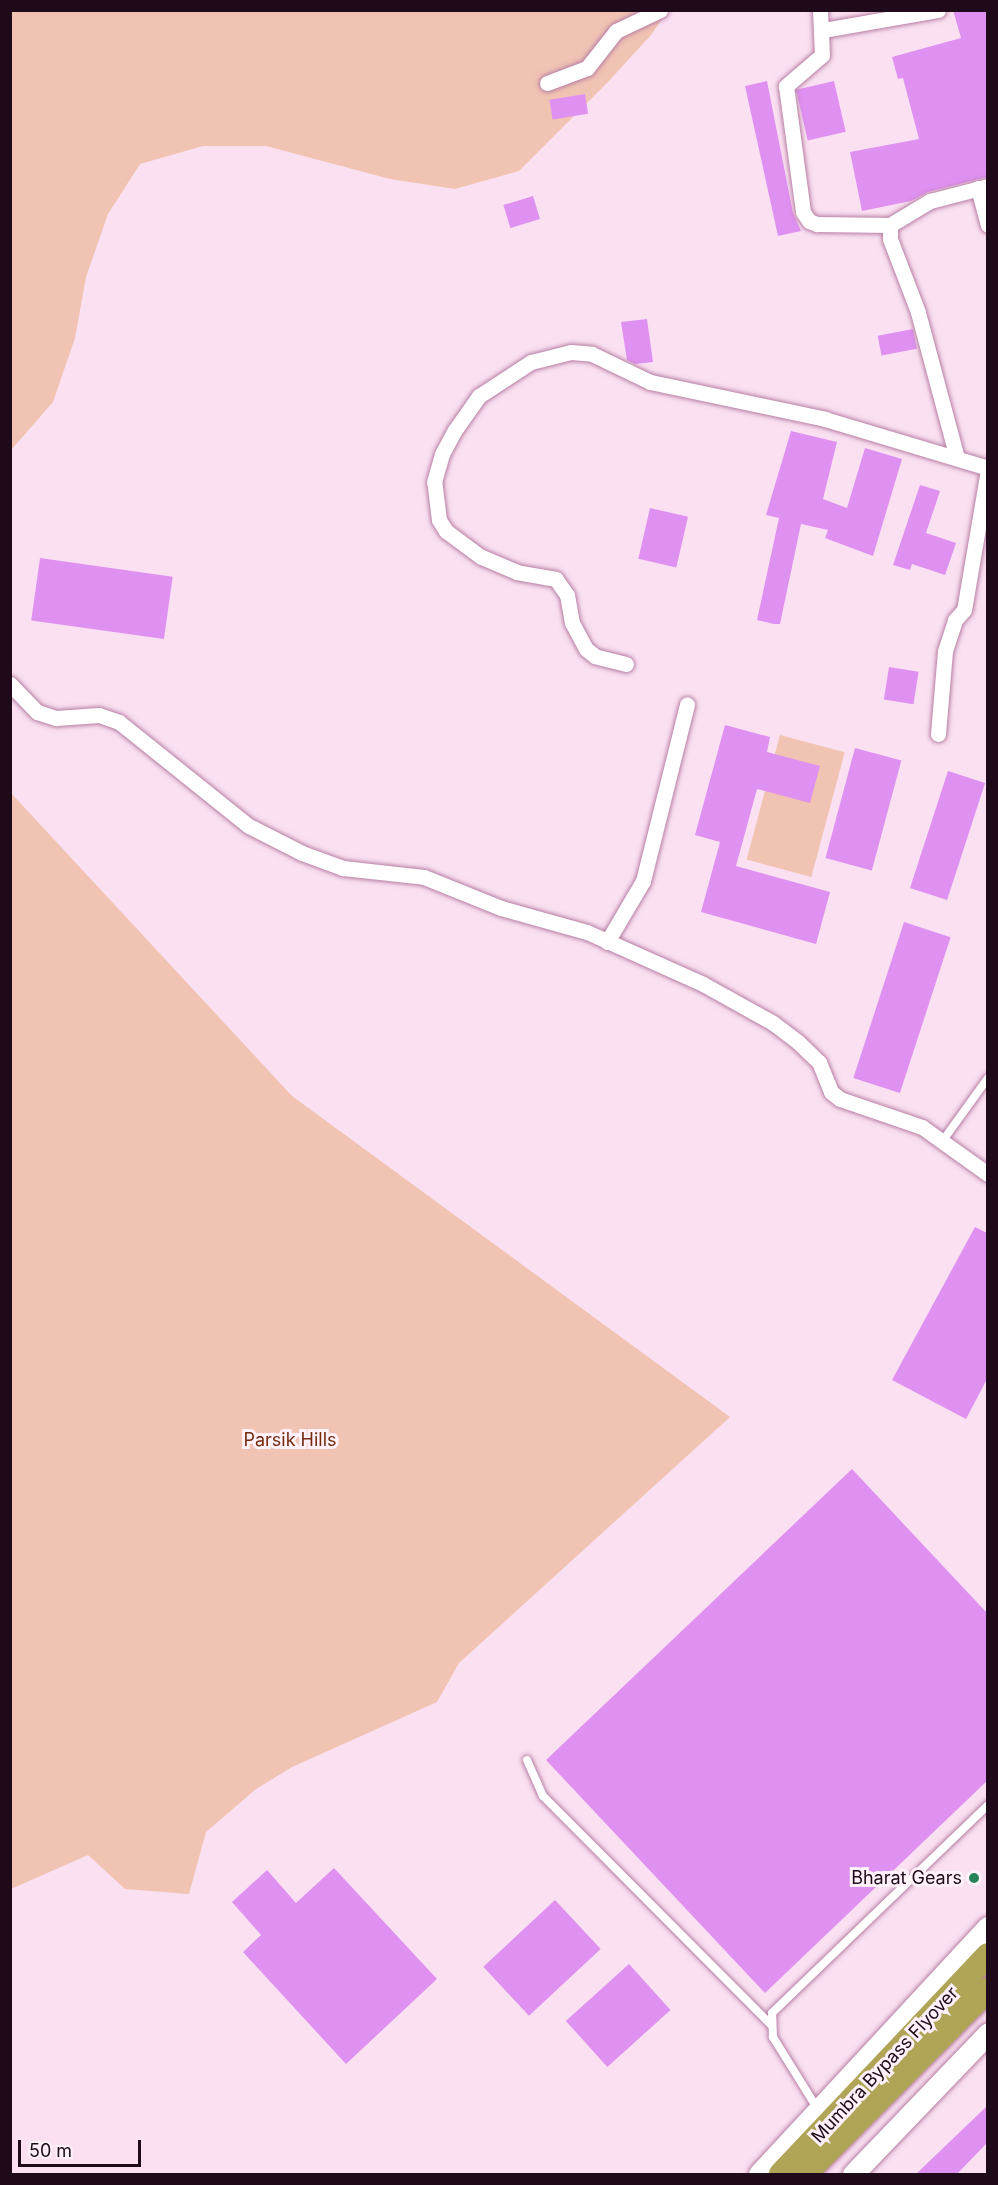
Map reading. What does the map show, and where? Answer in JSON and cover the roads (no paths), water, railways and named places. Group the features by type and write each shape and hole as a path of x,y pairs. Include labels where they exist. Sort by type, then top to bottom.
{"highway":[{"name":"Mumbra Bypass Flyover","path":"781,2175 987,1955"},
{"name":"Mumbra Bypass Flyover","path":"805,2175 987,1990"}],"main road":[{"path":"759,2175 817,2108 987,1927"},
{"path":"853,2175 987,2033"}],"street":[{"path":"547,83 588,68 616,31 660,10"},
{"path":"820,10 823,30 822,55 786,86 803,212 809,221 817,224 890,225 930,201 983,187 987,225"},
{"path":"823,30 938,10"},
{"path":"890,225 890,239 918,312 957,458"},
{"path":"626,664 595,656 586,649 572,623 567,595 556,579 517,572 481,557 446,531 438,520 434,482 442,454 454,430 480,396 531,362 570,352 592,354 650,382 825,419 987,468 964,610 955,620 945,651 939,734"},
{"path":"10,684 37,712 56,718 99,715 119,722 249,826 302,853 343,868 424,877 501,908 587,932 703,984 773,1023 819,1062 831,1092 840,1099 922,1127 944,1139 987,1174"},
{"path":"607,942 643,881 687,704"}],"lane":[{"path":"944,1139 987,1078"},
{"path":"527,1760 543,1796 770,2024 783,2055 817,2108"},
{"path":"770,2024 772,2013 782,2001 987,1805"}],"place":[{"name":"Bharat Gears","path":"974,1878"}],"park label":[{"name":"Parsik Hills","path":"290,1440"}]}
